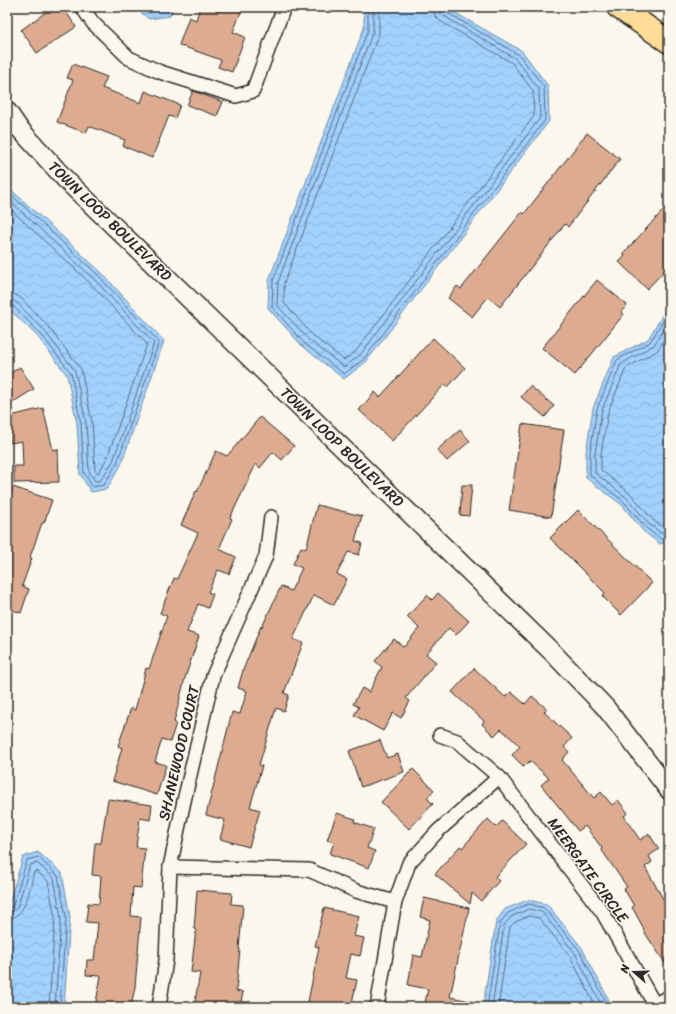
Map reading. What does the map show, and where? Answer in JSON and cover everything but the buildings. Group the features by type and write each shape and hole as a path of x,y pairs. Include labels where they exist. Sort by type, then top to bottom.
{"highway":[{"path":"618,7 669,42"}],"street":[{"path":"82,7 93,23 129,58 160,72 236,96 253,91 284,7"},
{"name":"TOWN LOOP BOULEVARD","path":"7,111 18,127 66,180 213,321 552,652 605,707 669,790"},
{"name":"SHANEWOOD COURT","path":"159,1007 166,960 170,867 184,801 213,676 266,556 270,517"},
{"name":"MEERGATE CIRCLE","path":"440,735 457,741 500,777 603,913 655,1006"},
{"path":"377,1007 395,902 409,863 438,831 500,777"},
{"path":"170,867 309,870 356,891 395,902"},
{"path":"655,1006 669,997"}],"water":[{"path":"134,7 174,7 170,16 149,19"},
{"path":"364,7 445,7 522,51 548,86 549,121 366,362 344,379 303,347 268,308 269,280 364,28"},
{"path":"7,186 101,272 164,341 121,465 107,489 91,492 80,474 77,424 67,375 37,336 7,307"},
{"path":"669,304 669,541 660,544 643,531 622,505 586,478 586,452 593,408 614,357 648,339"},
{"path":"38,852 62,873 70,917 64,1007 7,1007 7,910 23,857"},
{"path":"528,900 547,904 582,948 610,1002 609,1007 483,1007 496,921 505,909"}]}
